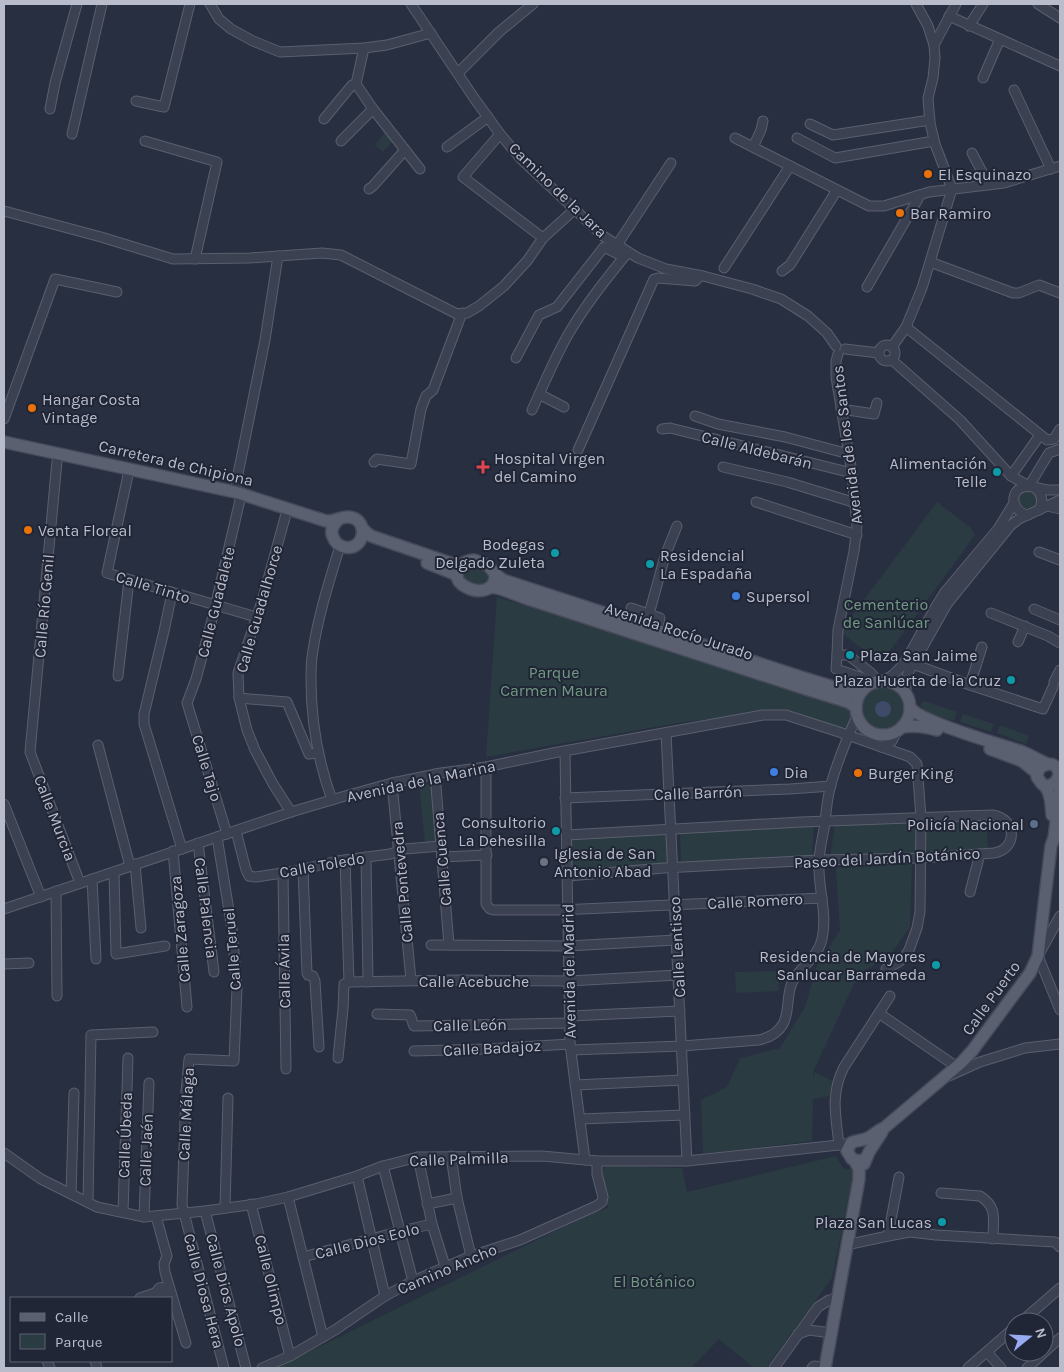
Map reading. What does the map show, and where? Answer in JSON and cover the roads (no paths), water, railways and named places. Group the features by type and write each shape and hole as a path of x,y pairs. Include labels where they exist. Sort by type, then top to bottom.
{"main road":[{"name":"Carretera de Chipiona","path":"4,442 238,496 326,521 338,520"},
{"name":"Carretera de Chipiona","path":"4,448 128,475 238,496 326,528 332,535"},
{"path":"359,543 363,536 359,521 352,517 338,520 333,526 332,535 340,546 352,547 359,543 369,542 458,570"},
{"path":"362,528 371,536 458,570"},
{"path":"474,560 488,565 495,574 495,582 492,587 476,590 466,587 459,580 458,570 464,562 474,560"},
{"name":"Avenida Rocío Jurado","path":"495,574 503,580 850,692 873,684"},
{"name":"Avenida Rocío Jurado","path":"492,587 848,702 856,716"},
{"path":"897,733 909,714 910,707 906,694 892,682 873,684 857,700 856,716 866,729 873,733 881,735 897,733 914,726 924,726 1022,761 1037,773 1042,766 1058,775"},
{"path":"910,707 923,717 941,725 1026,753 1058,775"},
{"name":"Calle Puerto","path":"1037,773 1038,780 1049,791 1052,812 1050,839 1052,846"},
{"path":"1045,786 1052,785 1058,775"},
{"name":"Calle Puerto","path":"825,1368 859,1179 859,1169 850,1148 884,1128 957,1067 972,1051 1030,974 1038,956 1054,838 1058,775"},
{"name":"Calle Puerto","path":"859,1179 868,1155 884,1128"},
{"path":"866,1144 868,1155 861,1161 850,1148 866,1144"}],"street":[{"path":"50,109 55,83 77,4"},
{"path":"72,134 102,4"},
{"path":"136,101 164,107 190,4"},
{"path":"210,4 219,18 231,29 253,41 280,52 364,48 387,45 431,33"},
{"name":"Camino de la Jara","path":"411,4 500,134 521,159 602,236 617,245 626,254 666,269 700,276 781,299 808,316 840,350"},
{"path":"458,73 499,32 533,4"},
{"path":"892,347 906,327 922,288 952,189 934,141 930,120 928,98 934,78 934,45 928,26 916,4"},
{"path":"934,45 956,4"},
{"path":"969,26 983,4"},
{"path":"1038,4 1060,18"},
{"path":"949,16 1060,66"},
{"path":"983,78 1000,39"},
{"path":"364,48 356,84 420,169"},
{"path":"324,119 352,85 356,84"},
{"path":"735,138 869,206 884,206 929,192 1004,184 1056,168 1014,90"},
{"path":"341,141 373,109"},
{"path":"447,147 488,117"},
{"path":"810,124 833,134 930,120"},
{"path":"754,147 763,121"},
{"path":"500,134 463,177 543,238"},
{"path":"797,138 836,158 934,141"},
{"path":"146,141 216,162 195,259"},
{"path":"369,189 405,150"},
{"path":"972,153 989,185"},
{"path":"617,245 671,163"},
{"path":"724,268 790,166"},
{"path":"782,271 790,265 837,190"},
{"path":"867,287 918,199 917,196"},
{"path":"4,211 173,259 250,258 322,253 341,255 457,314 466,313 479,306 504,286 527,261 543,238 574,210"},
{"path":"516,358 539,315 558,307 604,247 626,254 598,290 569,333 532,410"},
{"name":"Calle Guadalete","path":"187,702 196,679 216,606 238,496 238,474 265,340 278,256"},
{"path":"930,262 1013,293 1019,293 1039,285 1060,293"},
{"path":"578,450 654,279 694,281 700,276"},
{"path":"4,418 55,279 117,292"},
{"path":"374,462 378,459 411,464 421,409 426,396 433,390 462,313"},
{"path":"906,327 1047,440 1054,439 1060,430"},
{"path":"885,345 892,347 896,354 892,360 888,362 883,360 879,353 881,348 885,345"},
{"path":"840,350 879,353"},
{"name":"Avenida de los Santos","path":"837,654 838,630 857,535 856,503 836,377 836,361 840,350"},
{"path":"892,360 960,420 1011,476 1037,490 1042,497 1043,508"},
{"path":"539,394 564,407"},
{"path":"841,409 874,414 878,403"},
{"path":"695,416 718,424 785,437 849,454"},
{"name":"Calle Aldebarán","path":"662,429 670,428 852,473"},
{"path":"1028,515 1019,511 1011,476 1040,435"},
{"path":"1031,487 1049,453 1060,449"},
{"name":"Calle Río Genil","path":"30,752 57,460"},
{"path":"723,467 787,482 856,503"},
{"name":"Calle Tinto","path":"128,475 107,573 256,617"},
{"path":"873,684 862,666 848,655 837,654 836,669 863,678 873,684 888,679 901,667 908,657 945,592 998,529 1021,488 1031,487 1060,490"},
{"path":"906,694 906,678 956,591 1011,525 1019,519 1060,500"},
{"path":"756,502 857,535"},
{"path":"1043,508 1060,510"},
{"name":"Calle Guadalhorce","path":"286,514 238,673 239,698 247,730 273,784 291,812"},
{"path":"649,614 677,526"},
{"path":"332,800 318,753 311,704 312,659 318,621 340,546"},
{"path":"1039,552 1060,560"},
{"path":"118,676 129,580"},
{"name":"Calle Zaragoza","path":"172,593 144,714 144,724 178,850 187,1007"},
{"name":"Avenida Rocío Jurado","path":"631,608 660,618 657,630"},
{"path":"1034,609 1060,620"},
{"path":"991,613 1025,626 1060,643"},
{"path":"1018,642 1025,626"},
{"path":"970,685 982,647"},
{"path":"913,664 1043,709 1060,670"},
{"path":"856,676 862,666"},
{"path":"239,698 287,702 309,754 318,753"},
{"name":"Calle Tajo","path":"187,702 231,832"},
{"name":"Avenida de la Marina","path":"4,909 291,812 392,783 763,715 786,714 898,753"},
{"path":"856,716 859,739"},
{"name":"Calle Badajoz","path":"414,1051 682,1046 759,1040 772,1035 782,1026 786,1017 792,983 815,954 822,939 823,924 819,860 831,786 856,716"},
{"name":"Calle Lentisco","path":"666,732 688,1161"},
{"path":"881,747 897,733"},
{"path":"886,969 904,958 913,942 920,912 921,818 918,770 914,760 898,753 897,733"},
{"path":"98,745 133,865 141,928"},
{"name":"Avenida de Madrid","path":"565,751 571,1047 585,1160"},
{"name":"Calle Murcia","path":"30,752 80,883"},
{"path":"442,857 487,854 486,767"},
{"name":"Calle Cuenca","path":"435,774 449,945"},
{"name":"Calle Pontevedra","path":"392,783 411,980"},
{"name":"Calle Barrón","path":"565,798 831,786"},
{"path":"4,804 41,897"},
{"name":"Paseo del Jardín Botánico","path":"567,836 801,822 992,815 1003,818 1011,830 1008,844 1000,851 980,854 920,858 819,860 568,876"},
{"name":"Calle Toledo","path":"231,832 249,876 283,873 345,860 390,854 405,849 441,846"},
{"name":"Calle Teruel","path":"217,837 232,929 236,988 234,1062"},
{"name":"Calle Palencia","path":"198,843 214,972"},
{"name":"Calle Romero","path":"487,854 486,904 490,909 494,910 568,910 822,898"},
{"path":"970,892 980,854"},
{"path":"366,857 368,982"},
{"path":"338,1058 344,984 349,982 345,860"},
{"path":"304,869 307,973 314,976 315,981 319,1047"},
{"path":"114,872 116,954 165,946"},
{"name":"Calle Ávila","path":"283,873 286,1069"},
{"path":"92,879 96,959"},
{"path":"56,892 57,996"},
{"path":"1060,916 1038,956 1060,1010"},
{"path":"431,945 568,946 676,940"},
{"path":"4,964 30,963"},
{"path":"1030,974 1037,969 1045,971"},
{"name":"Calle Acebuche","path":"349,982 411,980 569,981 678,975"},
{"path":"850,1148 834,1101 838,1079 890,996"},
{"path":"570,1019 680,1011"},
{"name":"Calle León","path":"377,1014 410,1015 414,1026 570,1019"},
{"path":"880,1014 957,1067"},
{"path":"88,1202 91,1035 153,1032"},
{"path":"947,1076 980,1062 1025,1048 1060,1044"},
{"name":"Calle Úbeda","path":"123,1212 128,1058"},
{"name":"Calle Málaga","path":"184,1214 182,1204 188,1059 234,1062"},
{"path":"575,1085 683,1080"},
{"name":"Calle Jaén","path":"144,1217 149,1083"},
{"path":"71,1194 74,1093"},
{"path":"225,1208 228,1098"},
{"path":"580,1119 685,1115"},
{"name":"Calle Palmilla","path":"4,1153 41,1179 88,1202 97,1206 144,1217 184,1214 288,1197 383,1166 418,1157 542,1156 596,1161 688,1161 850,1148"},
{"path":"451,1156 457,1198 471,1256"},
{"path":"418,1157 427,1204 445,1266"},
{"name":"Camino Ancho","path":"262,1368 290,1356 322,1338 385,1296 413,1281 471,1256 520,1240 596,1206 602,1202 603,1197 596,1161"},
{"path":"383,1166 413,1281"},
{"path":"357,1176 385,1296"},
{"path":"888,1236 898,1177"},
{"path":"941,1193 980,1196 984,1198 993,1209 993,1239"},
{"path":"288,1197 322,1338"},
{"path":"427,1204 457,1198"},
{"name":"Calle Olimpo","path":"252,1204 290,1356"},
{"name":"Calle Dios Apolo","path":"205,1211 246,1368"},
{"name":"Calle Diosa Hera","path":"184,1214 224,1368"},
{"path":"156,1216 167,1256 164,1264 164,1290 167,1297"},
{"name":"Calle Dios Eolo","path":"303,1257 432,1224"},
{"path":"846,1245 910,1232 1055,1242 1060,1246"},
{"path":"143,1297 164,1290"},
{"path":"1033,1312 1059,1291"},
{"path":"774,1368 798,1334 808,1327 818,1308 829,1300 838,1298"},
{"path":"172,1309 186,1343"},
{"path":"808,1327 831,1333"},
{"path":"968,1368 1004,1337"},
{"path":"1027,1368 1058,1344"},
{"path":"987,1352 1001,1368"},
{"path":"812,1368 814,1366 825,1368"}],"water":[{"path":"883,701 891,709 883,717 875,709"}],"place":[{"name":"El Esquinazo","path":"928,174"},
{"name":"Bar Ramiro","path":"900,213"},
{"name":"Hangar Costa Vintage","path":"32,408"},
{"name":"Hospital Virgen del Camino","path":"483,467"},
{"name":"Alimentación Telle","path":"997,472"},
{"name":"Venta Floreal","path":"28,530"},
{"name":"Bodegas Delgado Zuleta","path":"555,553"},
{"name":"Residencial La Espadaña","path":"650,564"},
{"name":"Supersol","path":"736,596"},
{"name":"Plaza San Jaime","path":"850,655"},
{"name":"Plaza Huerta de la Cruz","path":"1011,680"},
{"name":"Dia","path":"774,772"},
{"name":"Burger King","path":"858,773"},
{"name":"Policía Nacional","path":"1034,824"},
{"name":"Consultorio La Dehesilla","path":"556,831"},
{"name":"Iglesia de San Antonio Abad","path":"544,862"},
{"name":"Residencia de Mayores Sanlucar Barrameda","path":"936,965"},
{"name":"Plaza San Lucas","path":"942,1222"}],"park label":[{"name":"Cementerio de Sanlúcar","path":"886,613"},
{"name":"Parque Carmen Maura","path":"554,681"},
{"name":"El Botánico","path":"654,1281"}]}
